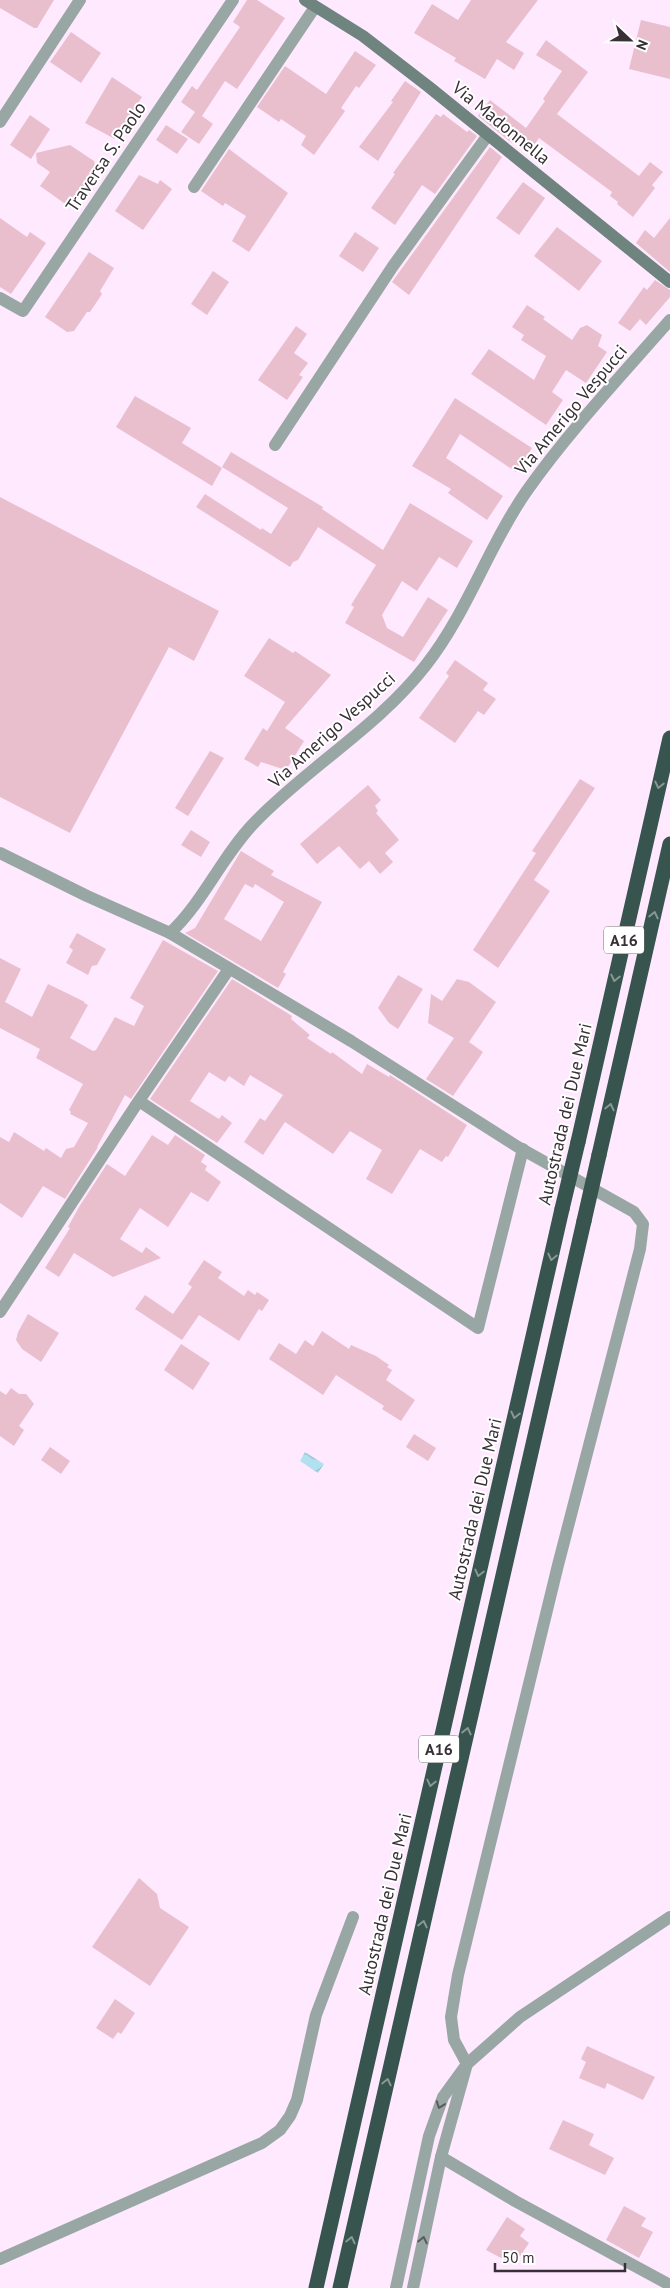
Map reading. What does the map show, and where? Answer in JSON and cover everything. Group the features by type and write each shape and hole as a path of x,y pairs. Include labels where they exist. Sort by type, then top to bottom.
{"highway":[{"name":"Autostrada dei Due Mari","path":"316,2288 670,738"},
{"name":"A16","path":"340,2288 670,844"}],"street":[{"path":"0,122 80,0"},
{"name":"Traversa S. Paolo","path":"0,298 23,311 233,0"},
{"path":"194,187 310,3"},
{"name":"Via Madonnella","path":"310,3 362,36 670,282"},
{"path":"275,445 394,266 488,135"},
{"name":"Via Amerigo Vespucci","path":"170,933 195,904 231,849 256,821 395,701 427,665 461,612 494,546 526,493 584,418 670,320"},
{"path":"0,853 87,896 170,933 351,1041 522,1149 634,1212 643,1224 640,1249 558,1565 458,1975 451,2017 454,2040 467,2064 441,2157 413,2288"},
{"path":"0,1312 139,1100 229,969"},
{"path":"139,1100 478,1328 522,1149"},
{"path":"396,2288 429,2136 443,2097 467,2064 520,2017 670,1917"},
{"path":"0,2259 262,2143 280,2130 290,2116 297,2100 316,2015 354,1918"},
{"path":"441,2157 515,2201 670,2285"}],"water":[{"path":"305,1452 324,1464 318,1473 300,1461"}],"building":[{"path":"0,0 54,0 37,28 34,28 0,8"},
{"path":"247,0 257,0 285,18 237,89 225,81 202,116 213,124 199,144 181,132 195,112 181,102 192,86 197,90 240,27 233,22"},
{"path":"471,0 538,0 506,42 524,53 514,70 497,59 485,79 454,61 456,58 414,33 432,4 458,20"},
{"path":"641,20 670,27 670,79 629,69"},
{"path":"71,32 101,53 81,83 50,62"},
{"path":"546,40 588,72 557,114 639,176 650,162 663,172 652,185 655,188 633,217 610,196 612,192 539,138 529,152 514,140 512,143 478,116 490,100 526,128 545,101 543,99 562,71 536,55"},
{"path":"355,51 376,65 359,88 356,86 341,108 345,111 314,155 301,145 306,136 281,119 279,122 257,107 285,66 326,94"},
{"path":"112,77 142,97 115,139 85,123"},
{"path":"405,81 421,92 378,161 359,147 393,102 391,101"},
{"path":"436,114 441,117 443,114 467,132 469,130 477,136 435,194 422,185 395,225 371,208 395,174 393,173"},
{"path":"30,115 50,129 31,159 10,145"},
{"path":"166,125 188,139 177,154 156,140"},
{"path":"70,145 94,161 96,169 71,208 40,186 50,172 37,163 36,153"},
{"path":"490,147 502,157 409,295 392,282"},
{"path":"229,149 288,193 249,252 232,241 246,216 225,203 223,206 201,191"},
{"path":"139,175 158,184 160,180 172,189 143,230 115,211"},
{"path":"523,182 545,198 519,235 496,218"},
{"path":"0,218 27,237 30,232 46,243 11,294 0,287"},
{"path":"670,218 670,272 636,243 645,230 654,238"},
{"path":"557,227 602,261 579,291 534,256"},
{"path":"355,232 379,248 363,272 339,256"},
{"path":"89,252 114,268 100,291 102,294 90,312 87,312 74,331 67,332 45,317"},
{"path":"213,271 229,282 207,315 191,304"},
{"path":"655,280 670,290 670,297 646,325 640,319 630,331 618,323 644,287 647,290"},
{"path":"527,305 545,317 543,319 572,340 580,328 587,325 602,335 598,346 607,352 586,383 566,370 552,392 563,400 546,425 471,374 489,349 534,380 546,356 521,340 524,335 512,327"},
{"path":"296,326 307,334 294,353 308,363 299,375 303,377 287,400 258,380"},
{"path":"135,396 191,428 182,443 222,468 212,486 116,427"},
{"path":"455,398 532,448 516,472 460,434 446,458 503,496 487,520 448,493 451,489 412,466"},
{"path":"231,452 323,507 322,509 383,550 410,503 473,541 457,568 439,557 417,591 402,581 382,615 387,628 403,637 428,597 448,610 414,662 345,623 354,607 351,605 376,565 318,527 298,560 293,562 290,567 196,507 205,494 261,530 262,528 271,534 288,508 222,467"},
{"path":"0,497 219,611 194,661 169,647 70,833 0,797"},
{"path":"269,638 293,653 295,651 331,675 285,728 304,741 286,770 261,762 258,767 244,759 263,728 267,731 285,702 244,676"},
{"path":"455,660 488,683 483,690 496,699 484,715 478,711 455,743 419,718 449,676 446,673"},
{"path":"210,751 224,758 188,816 175,808"},
{"path":"580,779 595,788 534,880 550,891 498,968 473,950 536,853 532,851"},
{"path":"368,785 381,800 375,806 378,811 376,813 399,840 385,853 393,862 380,874 369,861 360,869 339,846 317,864 300,844"},
{"path":"191,830 210,842 201,857 181,845"},
{"path":"241,851 274,871 271,875 322,902 283,972 286,974 278,988 185,933 195,928","holes":["245,884 253,888 255,884 284,902 261,941 224,919"]},
{"path":"77,933 106,949 97,965 92,966 88,975 66,963 73,950 69,947"},
{"path":"163,940 218,971 131,1099 125,1095 98,1147 65,1199 43,1186 22,1218 0,1203 0,1137 9,1142 14,1132 44,1151 46,1148 61,1158 66,1149 74,1147 88,1123 70,1114 69,1110 83,1084 36,1058 40,1049 0,1028 0,958 21,969 5,1002 32,1017 48,984 88,1005 70,1038 93,1051 96,1050 115,1017 134,1026 144,1006 130,998"},
{"path":"398,975 423,989 398,1029 389,1023 378,1008"},
{"path":"232,979 292,1016 291,1019 310,1035 307,1038 331,1054 332,1052 362,1074 367,1064 389,1077 390,1075 467,1125 448,1157 446,1156 442,1162 420,1149 392,1194 366,1179 382,1150 350,1131 333,1154 285,1122 263,1155 244,1142 260,1118 265,1121 283,1095 250,1075 244,1086 229,1076 225,1082 209,1072 190,1101 219,1119 222,1115 232,1123 217,1143 150,1099"},
{"path":"457,979 469,982 496,1002 469,1042 483,1052 453,1096 426,1079 454,1038 428,1023 431,994 442,1001"},
{"path":"152,1135 168,1145 175,1135 205,1155 201,1162 207,1166 205,1170 221,1182 208,1202 191,1192 168,1227 140,1208 120,1239 142,1253 146,1247 161,1258 113,1277 74,1253 59,1277 45,1268 70,1228 68,1227 79,1207 107,1164 125,1176"},
{"path":"204,1260 222,1272 218,1278 244,1296 248,1290 255,1295 257,1292 269,1300 262,1311 259,1309 239,1341 199,1315 182,1340 135,1309 145,1295 173,1314 192,1287 188,1284"},
{"path":"28,1314 59,1333 41,1362 22,1349 16,1340 18,1332"},
{"path":"322,1331 349,1349 351,1345 376,1356 389,1365 387,1367 392,1370 386,1380 415,1400 401,1421 382,1409 384,1406 336,1375 323,1395 269,1359 279,1343 296,1354 305,1340 313,1346"},
{"path":"181,1344 210,1363 193,1390 164,1370"},
{"path":"11,1388 19,1394 26,1394 34,1404 19,1426 24,1430 14,1446 0,1436 0,1391 6,1395"},
{"path":"414,1434 436,1448 428,1461 406,1447"},
{"path":"50,1447 70,1461 61,1474 41,1460"},
{"path":"139,1878 157,1894 160,1908 189,1927 150,1986 92,1947"},
{"path":"115,1999 135,2013 121,2034 118,2032 113,2039 96,2028"},
{"path":"587,2046 655,2077 643,2100 607,2083 605,2089 579,2078 586,2062 581,2059"},
{"path":"563,2120 594,2134 589,2145 614,2158 605,2175 549,2149"},
{"path":"624,2206 646,2218 641,2226 653,2232 639,2258 606,2240"},
{"path":"507,2217 525,2229 520,2236 529,2243 514,2265 486,2250"}]}
